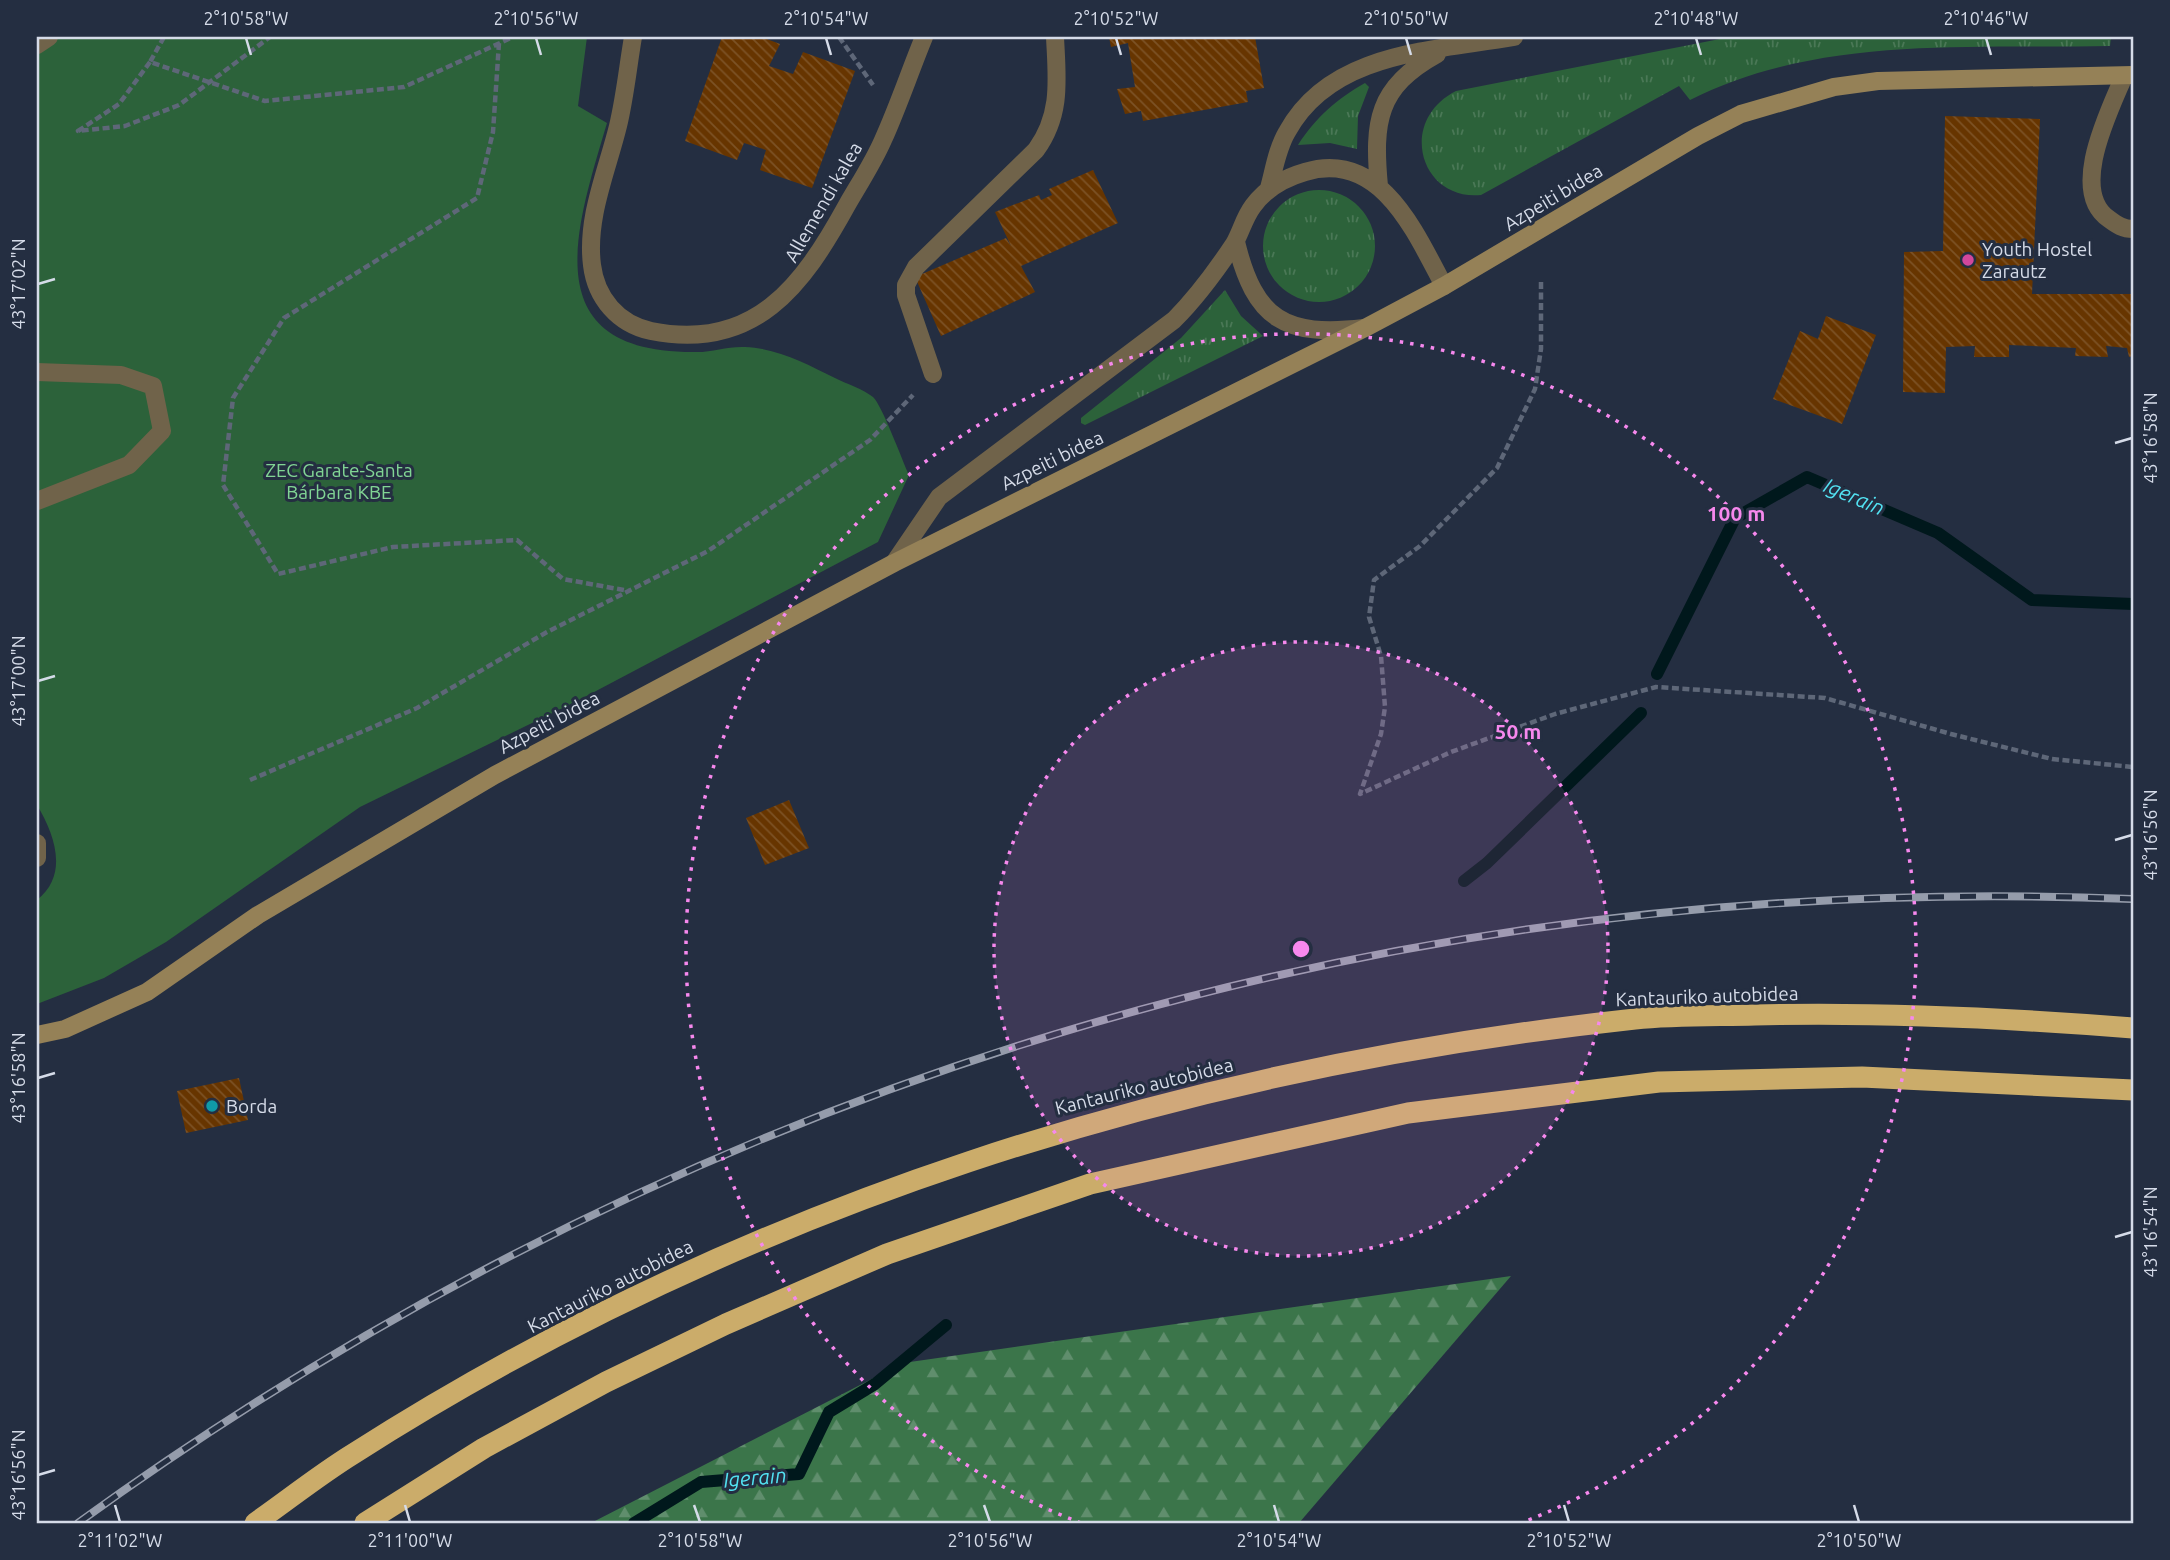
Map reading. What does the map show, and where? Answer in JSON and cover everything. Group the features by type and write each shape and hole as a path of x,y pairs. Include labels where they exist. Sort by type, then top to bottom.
{"highway":[{"name":"Kantauriko autobidea","path":"255,1523 351,1455 471,1384 574,1328 702,1265 860,1198 1073,1126 1208,1091 1385,1053 1640,1018 1859,1013 2133,1028"},
{"path":"365,1523 484,1448 606,1382 726,1324 887,1254 1090,1184 1408,1113 1659,1082 1862,1077 2133,1090"}],"main road":[{"name":"Azpeiti bidea","path":"37,1035 65,1029 147,992 258,915 495,775 894,562 1365,328 1444,286 1698,136 1741,114 1834,86 1878,81 2129,76"}],"street":[{"path":"37,45 49,37"},
{"name":"Allemendi kalea","path":"633,37 619,123 593,221 592,267 604,301 616,314 639,327 676,336 731,328 756,316 783,297 805,276 883,141 924,37"},
{"path":"933,374 907,303 906,285 915,267 1036,150 1046,135 1058,101 1055,37"},
{"path":"894,562 939,497 1174,320 1195,300 1236,242 1249,213 1269,188 1286,133 1317,95 1363,66 1401,55 1514,37"},
{"path":"1379,186 1375,143 1383,104 1395,86 1415,66 1444,49"},
{"path":"2129,76 2099,136 2091,185 2102,214 2124,229 2133,229"},
{"path":"1269,188 1312,170 1354,174 1379,186 1410,222 1444,286"},
{"path":"1236,242 1249,285 1273,314 1295,327 1325,332 1365,328"},
{"path":"37,372 121,375 153,386 162,431 129,465 37,501"},
{"path":"37,843 37,858"}],"path":[{"path":"164,37 150,62 119,104 78,131 125,126 179,105 270,37"},
{"path":"150,62 265,101 404,87 513,37"},
{"path":"839,37 878,92"},
{"path":"499,43 493,132 477,198 284,318 233,398 223,485 278,574 393,547 517,540 563,579 629,591"},
{"path":"1541,282 1541,349 1535,389 1497,468 1420,546 1374,580 1368,617 1381,656 1385,707 1381,734 1360,794 1451,752 1555,714 1656,687 1825,698 2052,759 2133,767"},
{"path":"250,780 417,708 547,632 708,551 870,440 933,374"}],"green space":[{"name":"ZEC Garate-Santa Bárbara KBE","path":"37,37 587,37 578,106 607,123 585,203 578,242 579,278 588,308 609,332 644,347 697,352 739,347 769,350 803,362 873,397 909,475 878,542 579,700 360,807 166,942 104,978 37,1004 37,900 53,879 56,854 49,829 37,805"},
{"path":"1730,37 2111,37 2110,46 1950,47 1842,55 1739,79 1690,100 1679,86 1481,195 1460,193 1443,186 1431,173 1424,156 1422,139 1426,121 1438,104 1456,91"},
{"path":"1365,83 1369,87 1358,116 1357,149 1330,143 1298,145 1328,110"},
{"path":"1319,190 1340,194 1359,206 1371,225 1375,246 1371,267 1359,286 1340,298 1319,302 1298,298 1279,286 1267,267 1263,246 1267,225 1279,206 1298,194"},
{"path":"1225,290 1241,316 1263,336 1085,425 1081,423 1081,418 1181,338"},
{"path":"1511,1276 1299,1523 591,1523 903,1363"}],"building":[{"path":"722,37 761,37 780,44 769,66 793,74 803,52 855,71 812,188 760,170 766,150 744,143 737,160 685,141"},
{"path":"1109,37 1255,37 1264,88 1246,91 1248,102 1143,121 1141,111 1125,114 1117,89 1135,87 1128,43 1111,47"},
{"name":"Youth Hostel Zarautz","path":"1945,116 2040,119 2032,294 2133,294 2133,356 2129,357 2127,348 2106,346 2108,357 2075,356 2076,348 2009,345 2009,357 1974,357 1975,346 1946,347 1945,393 1903,392 1904,252 1943,251"},
{"path":"1093,170 1118,223 1021,266 1035,292 941,336 915,277 1006,238 1011,246 995,212 1039,195 1041,200 1052,195 1049,189"},
{"path":"1826,316 1876,335 1842,424 1773,399 1800,331 1818,339"},
{"path":"789,800 809,848 765,865 746,818"},
{"name":"Borda","path":"239,1078 248,1120 186,1133 177,1091"}],"waterway":[{"name":"Igerain","path":"1657,674 1735,518 1807,477 1938,533 2032,600 2133,604"},
{"name":"Igerain","path":"1464,881 1487,863 1641,713"},
{"name":"Igerain","path":"634,1523 701,1482 799,1474 829,1412 875,1384 946,1325"}],"railway":[{"path":"78,1523 310,1369 550,1236 797,1125 1052,1035 1314,968 1581,922 1855,899 2133,899"}],"place":[{"name":"Youth Hostel Zarautz","path":"1968,260"},
{"name":"Borda","path":"212,1106"}]}
